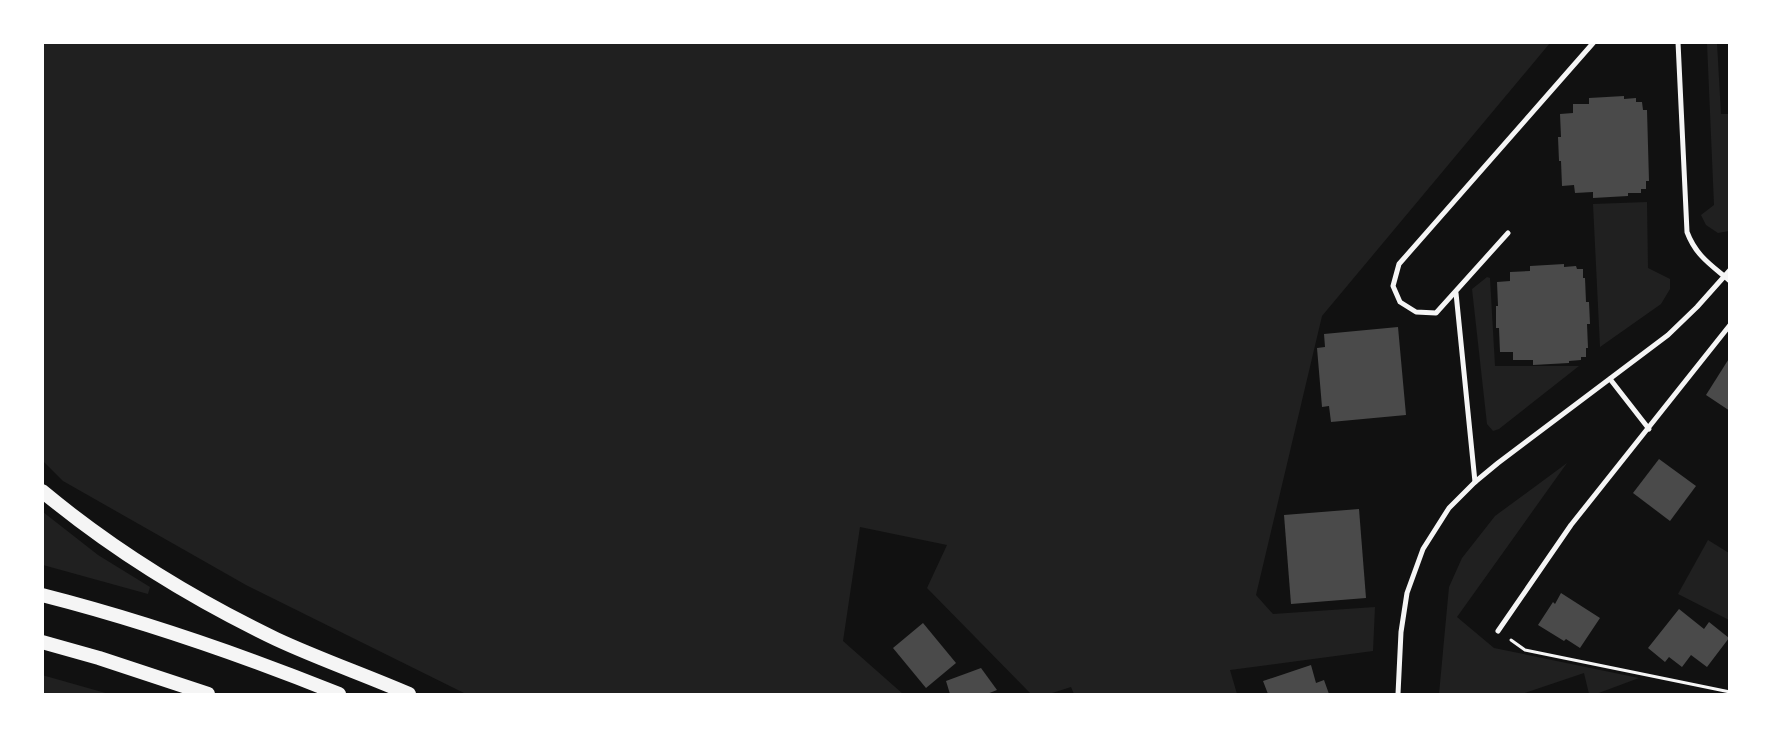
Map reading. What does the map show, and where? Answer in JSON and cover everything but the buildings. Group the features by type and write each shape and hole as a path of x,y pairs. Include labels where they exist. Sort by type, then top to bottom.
{"highway":[{"path":"42,491 99,535 209,604 277,639 409,694"},
{"path":"42,595 94,608 166,631 339,694"},
{"path":"42,642 99,658 208,694"}],"street":[{"path":"1508,233 1436,313 1416,312 1400,302 1393,286 1399,264 1594,42"},
{"path":"1678,42 1687,232 1698,254 1730,281"},
{"path":"1398,694 1401,632 1407,593 1422,549 1449,508 1475,482 1668,335 1697,307 1730,270"},
{"path":"1456,292 1475,482"},
{"path":"1498,631 1571,525 1730,325"},
{"path":"1610,379 1649,428"}],"path":[{"path":"1498,631 1526,650 1730,692"}],"shaded area":[{"path":"42,43 1550,43 1322,316 1256,595 1273,614 1375,607 1373,651 1230,670 1237,694 1074,694 1071,687 1049,694 1031,694 927,588 947,545 860,527 843,641 903,694 466,694 246,585 63,481 43,461"},
{"path":"1707,43 1717,43 1721,114 1729,114 1729,231 1718,233 1706,225 1701,215 1714,205"},
{"path":"1647,202 1648,268 1670,279 1670,289 1661,304 1600,347 1593,204"},
{"path":"1487,277 1490,278 1495,366 1579,366 1499,429 1493,431 1487,424 1472,289"},
{"path":"1567,463 1457,617 1494,648 1639,678 1596,694 1589,694 1584,673 1522,694 1439,694 1449,587 1462,558 1495,516"},
{"path":"43,512 98,555 150,587 148,594 43,565"},
{"path":"1708,540 1729,553 1729,620 1678,594"},
{"path":"42,675 109,694 43,694"}]}
